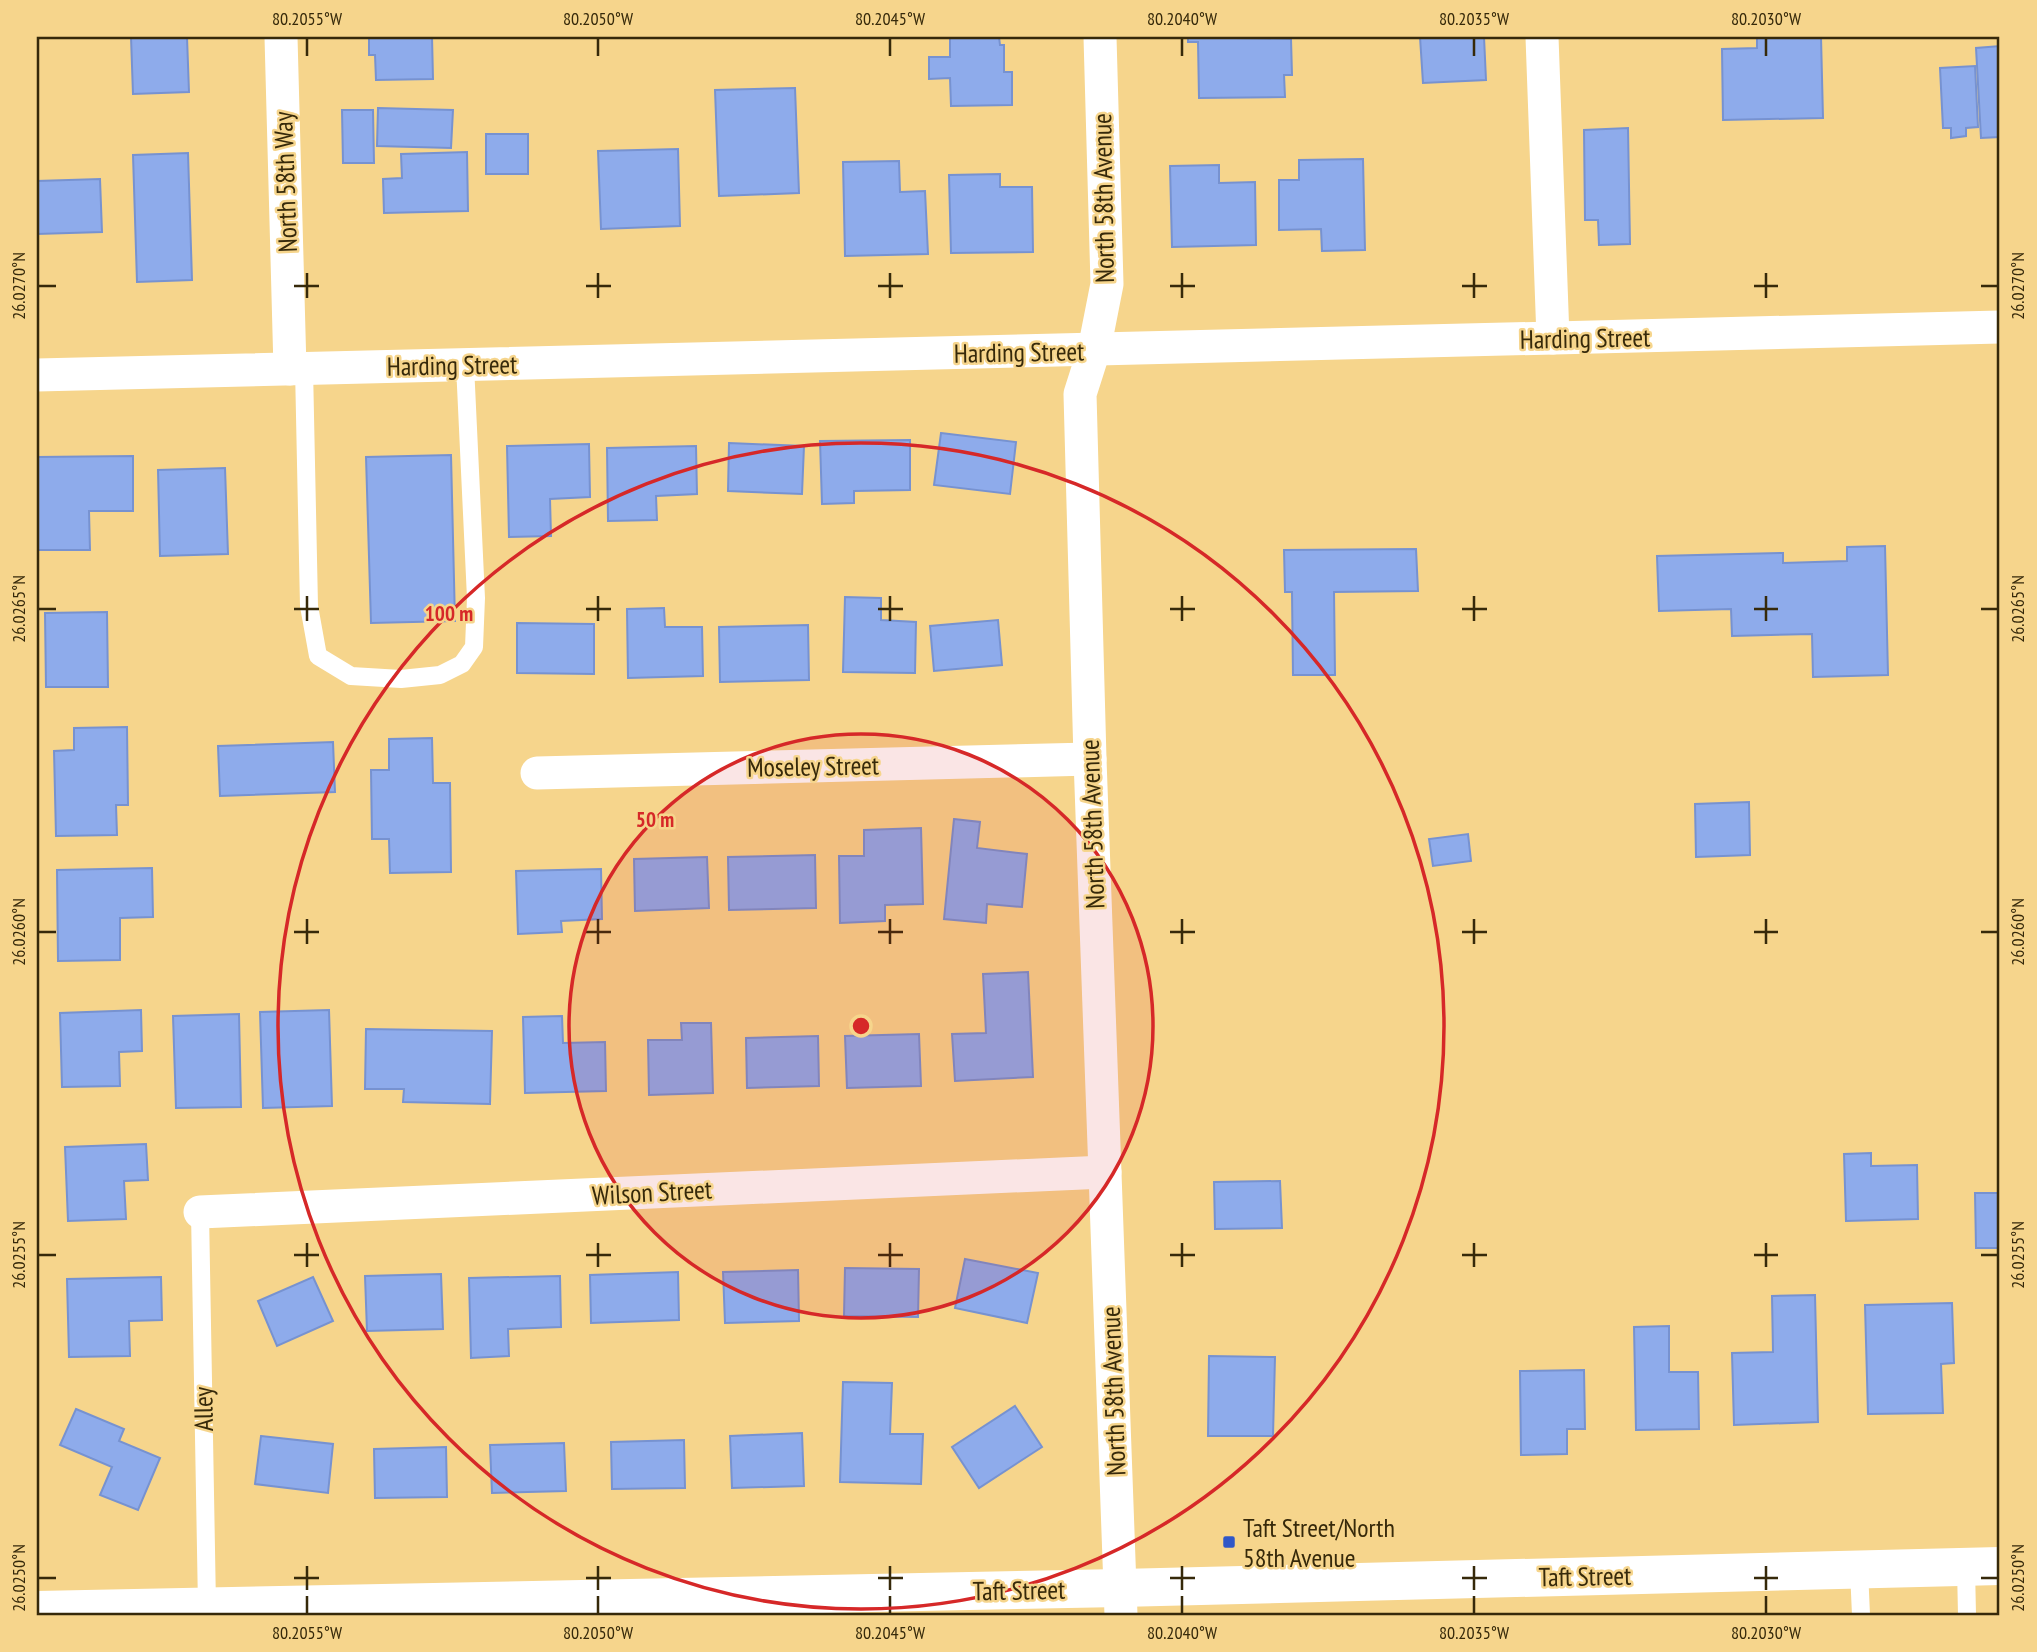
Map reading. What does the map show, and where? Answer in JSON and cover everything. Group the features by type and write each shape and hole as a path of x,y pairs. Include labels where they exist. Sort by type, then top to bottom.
{"street":[{"name":"North 58th Way","path":"281,37 297,369"},
{"name":"North 58th Avenue","path":"1100,37 1107,284 1094,350 1080,394 1120,1602"},
{"path":"1542,37 1553,338"},
{"name":"Harding Street","path":"37,374 2000,327"},
{"name":"Moseley Street","path":"537,773 1090,759"},
{"name":"Wilson Street","path":"200,1212 1105,1172"},
{"name":"Taft Street","path":"37,1610 207,1606 406,1609 1120,1602 1983,1567"}],"lane":[{"path":"297,369 309,606 318,656 351,677 401,679 440,675 463,664 474,647 477,598 465,365"},
{"name":"Alley","path":"200,1212 207,1606"},
{"path":"1967,1615 1983,1567"},
{"path":"1859,1570 1861,1615"}],"building":[{"path":"131,37 187,37 189,92 133,94"},
{"path":"369,37 432,37 433,79 376,80 375,55 369,55"},
{"path":"950,37 999,37 1000,45 1004,45 1004,72 1012,72 1012,105 951,106 950,78 929,79 929,57 950,57"},
{"path":"1188,37 1291,39 1292,75 1284,75 1285,97 1199,98 1198,42 1188,42"},
{"path":"1420,37 1484,37 1486,80 1423,83"},
{"path":"1757,37 1821,37 1823,118 1723,120 1722,49 1757,48"},
{"path":"2000,46 2000,137 1981,138 1976,48"},
{"path":"1975,66 1978,127 1966,128 1966,136 1951,138 1951,128 1943,128 1940,68"},
{"path":"795,88 799,193 719,196 715,90"},
{"path":"378,108 453,110 451,148 377,146"},
{"path":"342,110 373,110 374,163 343,163"},
{"path":"1628,128 1630,244 1599,245 1598,220 1585,220 1584,130"},
{"path":"486,134 528,134 528,174 486,174"},
{"path":"678,149 680,226 601,229 598,151"},
{"path":"467,152 468,211 384,213 383,179 402,178 401,154"},
{"path":"188,153 192,280 137,282 133,155"},
{"path":"1363,159 1365,250 1322,251 1321,229 1279,230 1279,180 1299,180 1299,160"},
{"path":"899,161 900,192 925,191 928,254 845,256 843,162"},
{"path":"1219,165 1219,183 1255,182 1256,245 1172,247 1170,166"},
{"path":"1000,174 1000,187 1032,187 1033,252 951,253 949,175"},
{"path":"100,179 102,232 37,234 37,181"},
{"path":"941,433 1016,442 1010,494 934,485"},
{"path":"910,440 910,490 854,491 854,503 822,504 820,441"},
{"path":"729,443 804,446 802,494 728,491"},
{"path":"589,444 590,497 550,499 551,536 509,537 507,446"},
{"path":"696,446 697,494 656,496 657,520 608,521 607,448"},
{"path":"451,455 455,621 371,623 366,457"},
{"path":"133,456 133,511 89,511 90,550 37,550 37,457"},
{"path":"225,468 228,554 160,556 158,470"},
{"path":"1885,546 1888,675 1813,677 1812,634 1732,636 1731,609 1659,611 1657,556 1783,553 1783,563 1847,561 1847,547"},
{"path":"1416,549 1418,591 1334,592 1335,675 1293,675 1292,592 1285,592 1284,550"},
{"path":"845,597 881,598 881,620 916,622 915,673 843,672"},
{"path":"664,608 665,627 702,627 703,676 628,678 627,609"},
{"path":"107,612 108,687 46,687 45,613"},
{"path":"998,620 1002,665 934,671 930,626"},
{"path":"517,623 594,624 594,674 517,673"},
{"path":"808,625 809,680 720,682 719,627"},
{"path":"127,727 128,805 116,805 117,835 56,836 54,751 74,750 74,728"},
{"path":"432,738 433,783 450,783 451,872 390,873 389,839 372,839 371,770 389,770 389,739"},
{"path":"333,742 335,792 220,796 218,746"},
{"path":"1749,802 1750,855 1696,857 1695,804"},
{"path":"954,819 980,822 977,848 1027,854 1022,907 987,904 986,923 944,919"},
{"path":"921,828 923,904 885,905 885,921 840,923 839,856 864,856 864,830"},
{"path":"1468,834 1471,861 1433,866 1429,839"},
{"path":"815,855 816,908 729,910 728,857"},
{"path":"707,857 709,908 635,911 634,859"},
{"path":"152,868 153,917 120,918 120,960 58,961 57,870"},
{"path":"601,869 602,919 561,921 562,932 518,934 516,871"},
{"path":"1028,972 1033,1077 955,1081 952,1034 986,1033 983,974"},
{"path":"141,1010 142,1051 119,1052 120,1086 62,1087 60,1013"},
{"path":"329,1010 332,1106 263,1108 260,1012"},
{"path":"239,1014 241,1107 176,1108 173,1016"},
{"path":"562,1016 563,1043 605,1042 606,1091 525,1093 523,1017"},
{"path":"681,1023 711,1023 713,1093 649,1095 648,1040 682,1040"},
{"path":"366,1029 492,1031 490,1104 403,1102 404,1089 365,1089"},
{"path":"919,1034 921,1086 847,1088 845,1036"},
{"path":"818,1036 819,1086 747,1088 746,1038"},
{"path":"146,1144 148,1180 124,1181 126,1219 68,1221 65,1147"},
{"path":"1871,1153 1871,1166 1917,1165 1918,1219 1846,1221 1844,1154"},
{"path":"1280,1181 1282,1228 1215,1229 1214,1182"},
{"path":"1975,1193 2000,1193 2000,1248 1976,1248"},
{"path":"965,1259 1038,1273 1027,1323 955,1308"},
{"path":"845,1268 919,1269 918,1317 844,1316"},
{"path":"798,1270 799,1321 725,1323 723,1272"},
{"path":"678,1272 679,1320 591,1323 590,1275"},
{"path":"441,1274 443,1329 367,1331 365,1276"},
{"path":"560,1276 561,1327 508,1329 509,1356 471,1358 469,1278"},
{"path":"161,1277 162,1320 129,1321 130,1356 69,1357 67,1279"},
{"path":"313,1277 333,1321 277,1346 258,1301"},
{"path":"1815,1295 1818,1422 1734,1425 1732,1353 1773,1352 1772,1296"},
{"path":"1952,1303 1954,1363 1941,1364 1943,1413 1868,1414 1865,1305"},
{"path":"1669,1326 1669,1372 1698,1372 1699,1429 1636,1430 1634,1327"},
{"path":"1209,1356 1275,1357 1273,1436 1208,1436"},
{"path":"1584,1370 1585,1429 1567,1429 1567,1454 1521,1455 1520,1371"},
{"path":"843,1382 892,1383 890,1434 923,1434 921,1484 840,1482"},
{"path":"1015,1406 1042,1447 979,1488 952,1447"},
{"path":"76,1409 124,1429 119,1441 160,1458 138,1510 100,1495 112,1467 60,1445"},
{"path":"802,1433 804,1486 732,1488 730,1436"},
{"path":"261,1436 333,1444 328,1493 255,1484"},
{"path":"684,1440 685,1488 612,1489 611,1442"},
{"path":"564,1443 566,1491 492,1493 490,1445"},
{"path":"446,1447 447,1497 375,1498 374,1449"}],"place":[{"name":"Taft Street/North 58th Avenue","path":"1229,1542"}]}
